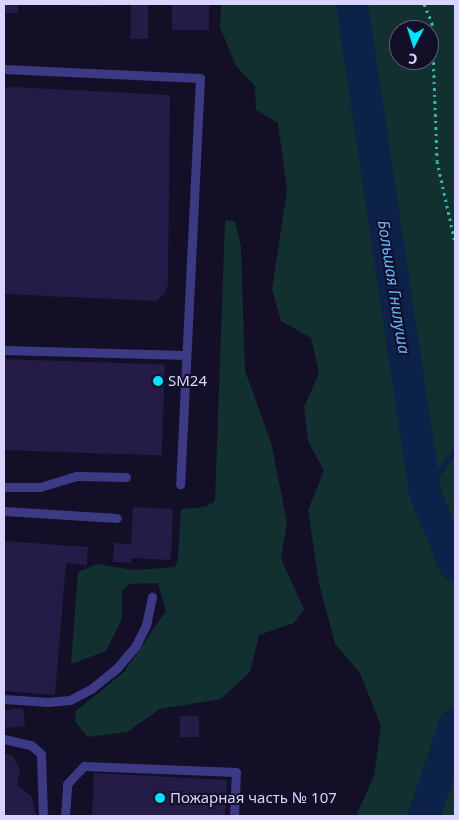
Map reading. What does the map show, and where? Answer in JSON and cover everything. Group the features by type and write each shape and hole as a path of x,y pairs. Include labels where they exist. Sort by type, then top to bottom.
{"lane":[{"path":"4,69 200,78 180,485"},
{"path":"4,350 186,355"},
{"path":"4,486 40,487 77,476 126,477"},
{"path":"4,511 117,518"},
{"path":"4,699 70,700 91,690 117,668 136,645 146,625 152,597"},
{"path":"4,739 31,745 41,754 43,816"},
{"path":"65,816 67,784 84,766 236,772 234,816"}],"path":[{"path":"424,4 432,23 437,161 455,242"}],"green space":[{"path":"221,4 455,4 455,816 356,816 374,776 381,726 360,673 335,644 319,583 308,510 324,471 308,441 304,407 319,373 311,338 281,321 272,289 287,190 278,123 256,110 255,86 236,66 220,27"},
{"path":"225,220 235,221 241,247 245,371 271,442 287,522 281,559 304,609 294,623 259,635 250,672 221,699 160,709 127,732 87,737 75,721 76,711 124,672 166,611 158,583 129,584 122,591 122,619 106,651 71,664 78,572 97,564 134,570 175,567 178,559 181,509 205,507 215,501"}],"building":[{"path":"5,4 18,4 18,13 5,13"},
{"path":"102,4 102,6 63,5"},
{"path":"131,4 148,4 148,39 131,39"},
{"path":"172,4 209,4 209,30 172,30"},
{"path":"4,88 170,95 168,284 165,294 156,301 4,294"},
{"path":"4,359 165,365 162,456 4,450"},
{"path":"133,507 173,509 171,560 131,558 131,563 113,562 114,543 131,544"},
{"path":"4,541 88,547 87,565 66,563 55,695 4,691"},
{"path":"23,708 25,726 6,728 4,710"},
{"path":"180,716 199,716 199,737 180,737"},
{"path":"4,753 13,756 20,769 17,785 32,797 36,816 4,816"},
{"name":"Пожарная часть № 107","path":"94,773 227,780 225,816 92,816"}],"waterway":[{"name":"Большая Гнилуша","path":"352,4 425,493 455,565"},
{"path":"425,493 455,451"},
{"name":"Большая Гнилуша","path":"424,816 455,724"}],"place":[{"name":"SM24","path":"158,381"},
{"name":"Пожарная часть № 107","path":"160,798"}]}
